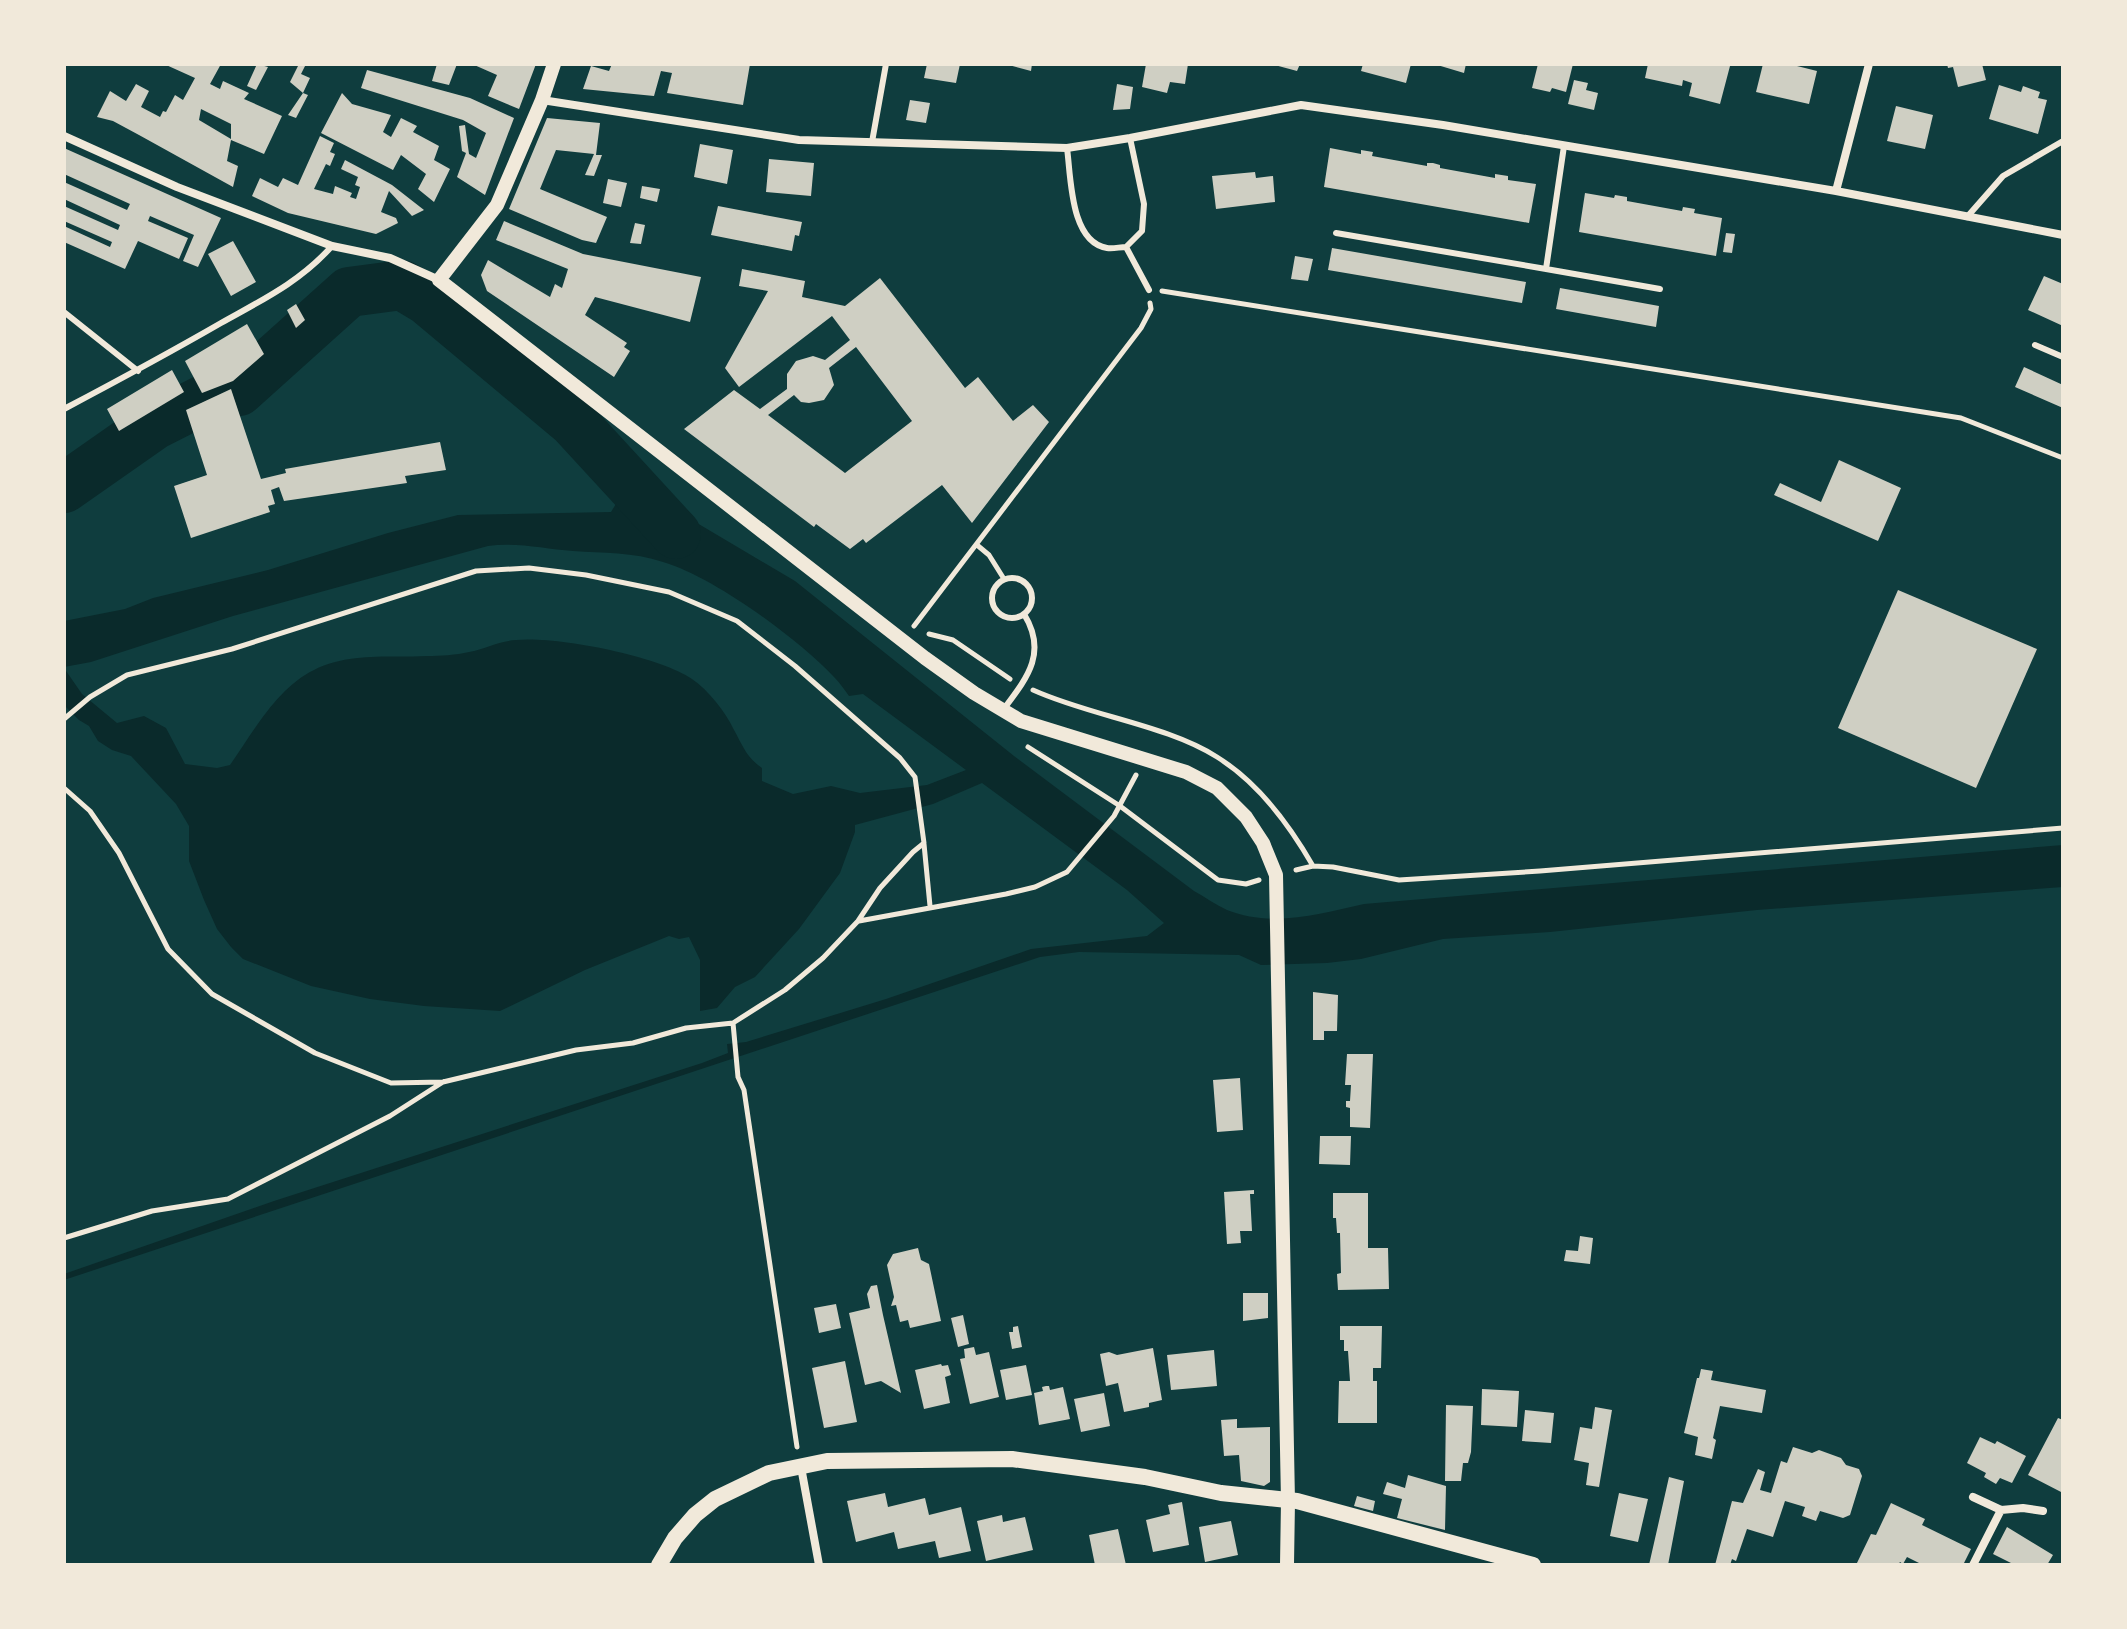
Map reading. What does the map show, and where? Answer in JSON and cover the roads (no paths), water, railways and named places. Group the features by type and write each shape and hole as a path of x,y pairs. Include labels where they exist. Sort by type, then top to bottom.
{"main road":[{"path":"659,1565 675,1538 695,1515 715,1499 769,1473 827,1461 1012,1459 1117,1472 1221,1493 1297,1501 1533,1565"}],"street":[{"path":"439,280 497,205 554,64"},
{"path":"1836,191 1869,64"},
{"path":"542,100 799,140 1067,148 1301,105 1836,191 2063,235"},
{"path":"64,136 177,187 332,246 390,258 439,280 925,658 1003,710 1021,721 1186,772 1217,788 1246,817 1263,843 1276,875 1287,1565"},
{"path":"801,1467 819,1565"},
{"path":"1973,1497 2001,1510 2023,1508 2043,1511"},
{"path":"1973,1565 2001,1510"}],"lane":[{"path":"872,142 886,64"},
{"path":"1067,148 1077,222 1086,234 1104,248 1126,247 1142,231 1144,204 1130,138"},
{"path":"1967,217 2003,176 2063,141"},
{"path":"1546,269 1564,146"},
{"path":"1336,233 1660,289"},
{"path":"64,409 286,287 312,268 332,246"},
{"path":"1126,247 1149,290"},
{"path":"64,312 138,371"},
{"path":"2035,345 2063,357"},
{"path":"1019,578 1029,588 1032,602 1024,614 1008,617 994,607 993,591 1004,579 1019,578"},
{"path":"1003,710 1033,665 1034,630 1024,614"}],"water":[{"path":"636,471 670,507 795,581 1014,756 1194,891 1227,910 1244,915 1296,918 1364,904 2063,845 2063,887 1757,910 1550,932 1443,939 1361,959 1327,963 1261,965 1239,955 1079,952 1040,957 64,1280 64,1274 274,1201 702,1063 728,1053 727,1044 746,1042 886,999 1031,949 1147,936 1164,923 1127,890 982,783 933,804 855,825 840,873 799,929 755,977 735,987 717,1008 700,1011 700,960 689,937 679,939 669,936 585,970 500,1011 370,999 311,986 243,959 217,929 204,900 189,861 189,826 176,804 131,756 112,750 98,741 89,726 64,705 64,668 82,694 117,723 144,716 166,728 185,764 217,768 230,765 288,688 327,664 369,657 453,655 498,643 534,640 633,655 692,679 716,702 748,755 762,768 762,781 793,794 831,786 860,793 927,785 966,770 863,694 849,696 818,661 754,610 683,570 629,555 520,545 488,546 233,616 91,662 64,667 64,621 125,609 153,598 268,570 458,515 611,512"}],"waterway":[{"path":"64,488 154,425 231,386 239,391 349,292 402,285 427,300 573,422 676,534"}]}
